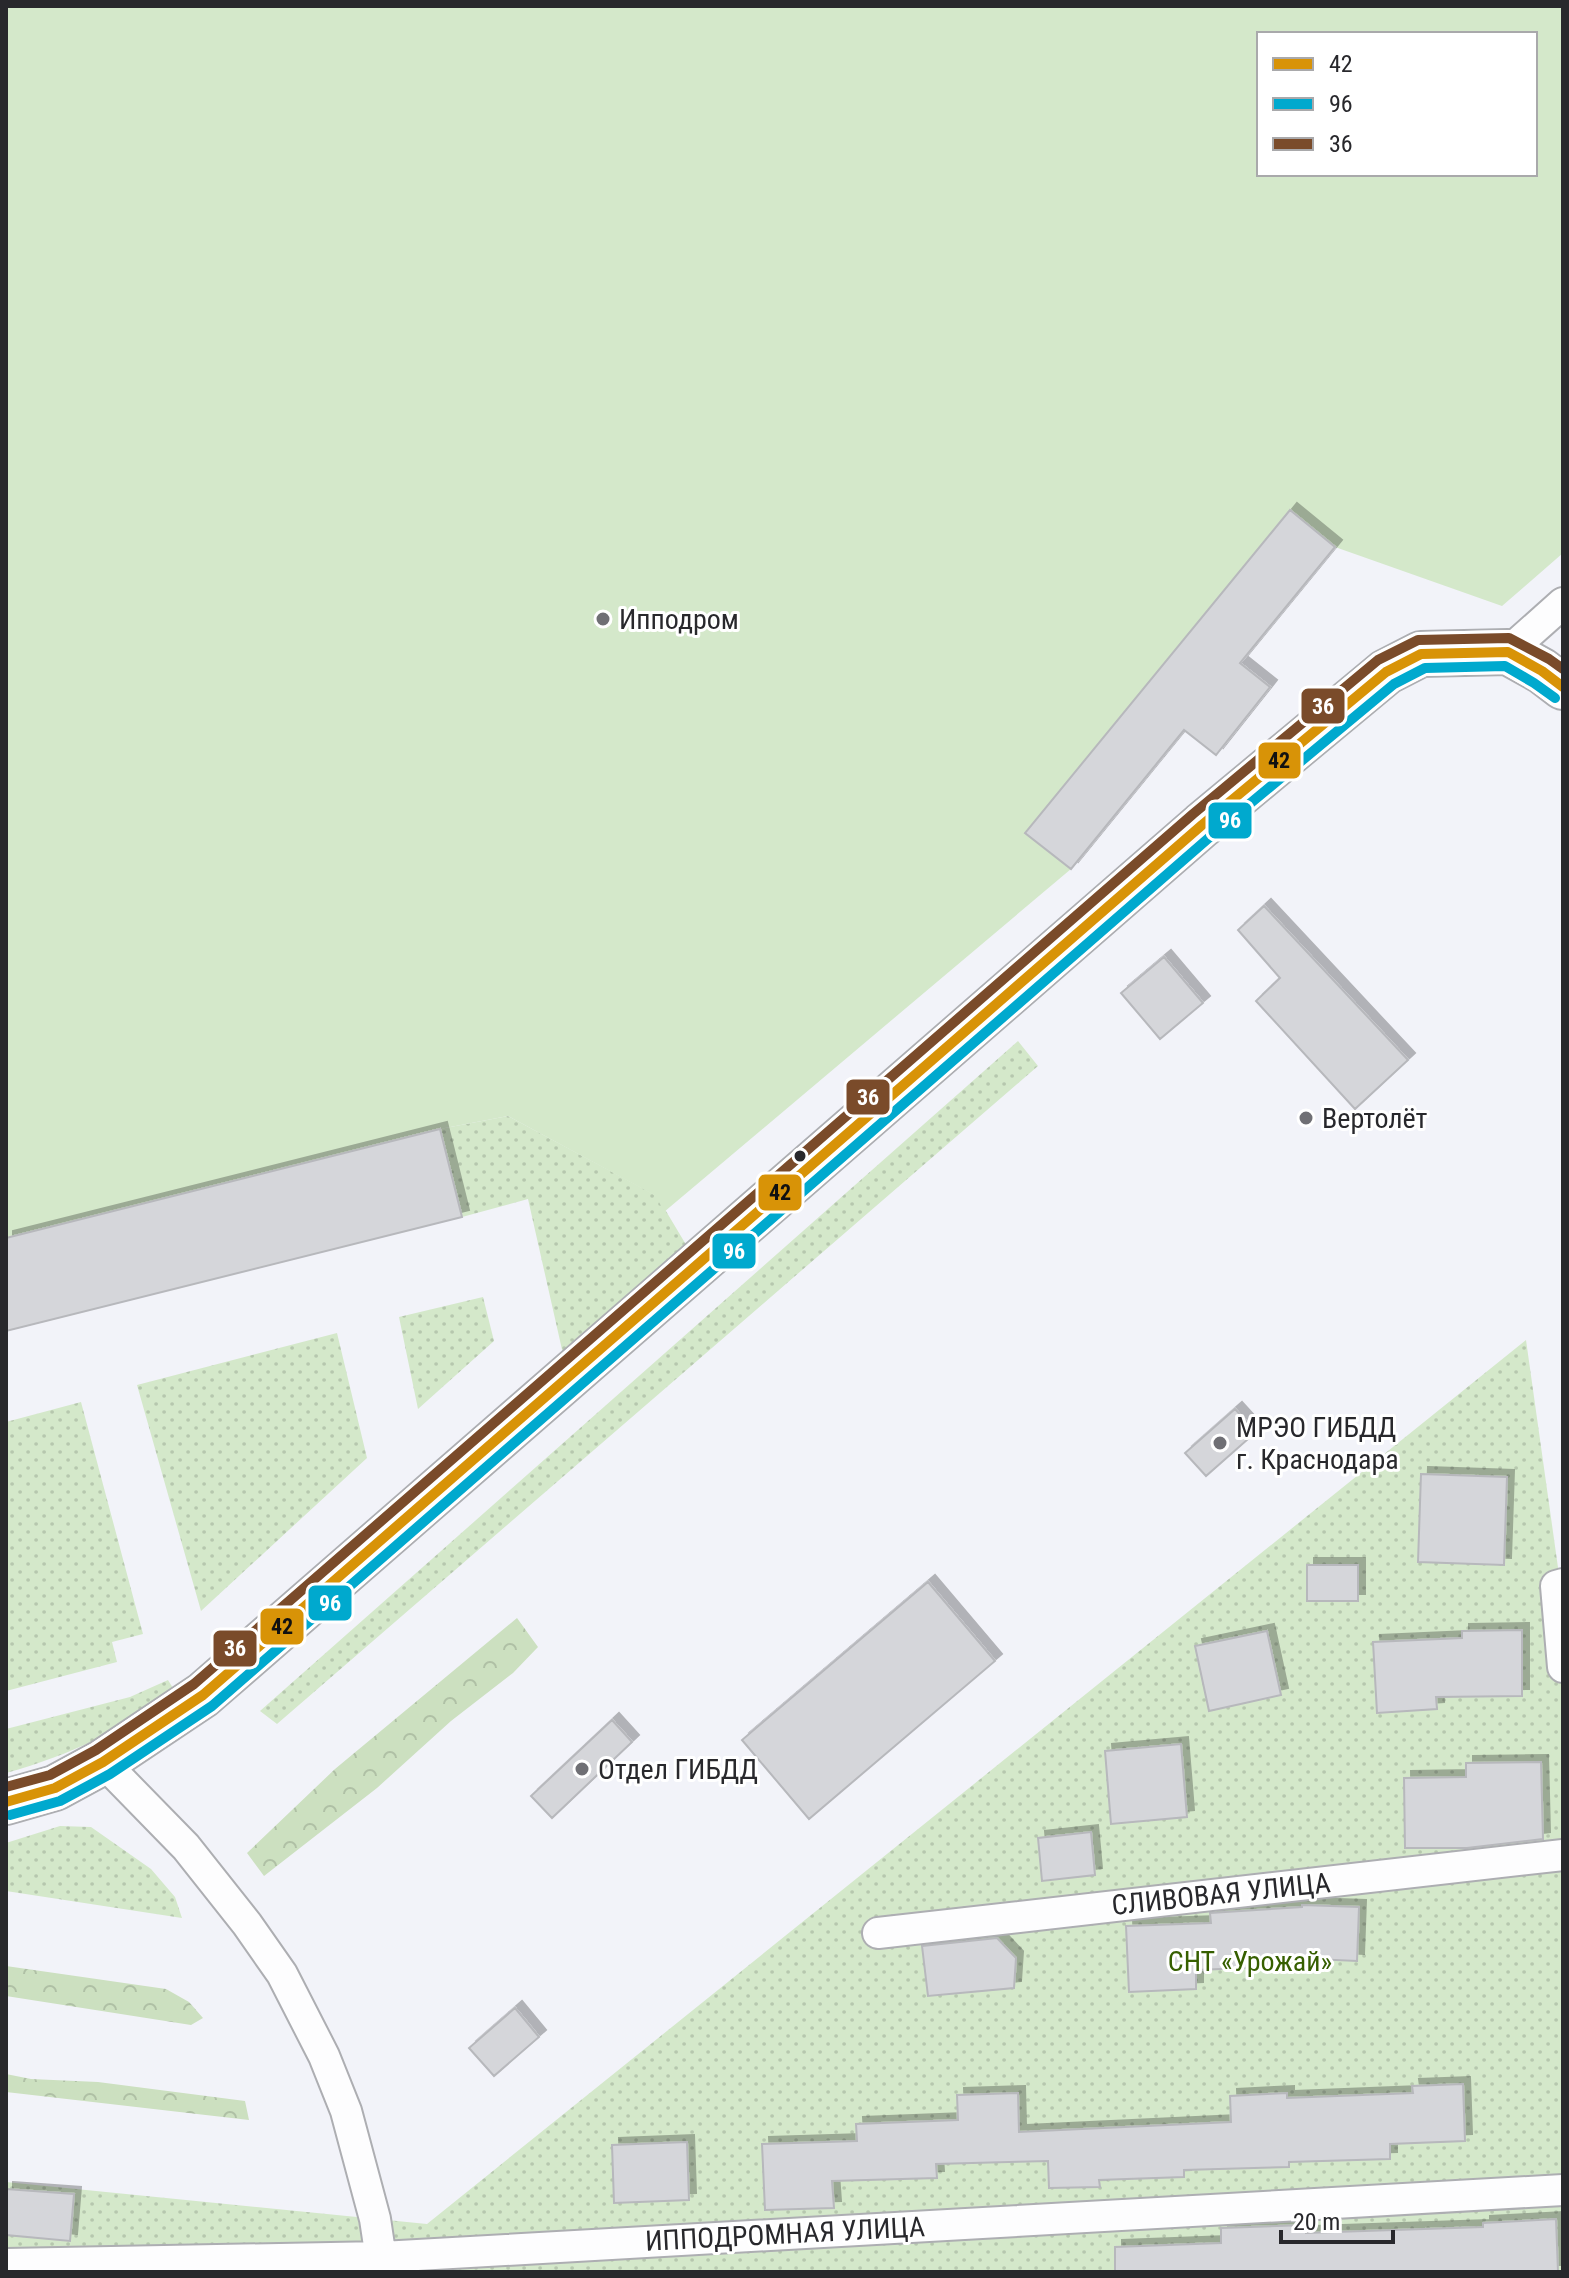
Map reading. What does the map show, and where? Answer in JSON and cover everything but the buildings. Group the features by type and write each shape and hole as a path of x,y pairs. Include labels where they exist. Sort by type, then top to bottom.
{"street":[{"path":"1508,652 1563,603"},
{"path":"6,1802 55,1788 103,1762 203,1695 1157,865 1386,672 1421,654 1508,652 1563,687"},
{"path":"1563,1584 1556,1586 1563,1667"},
{"path":"103,1762 186,1847 282,1974 324,2056 346,2111 375,2219 382,2265"},
{"name":"СЛИВОВАЯ УЛИЦА","path":"878,1933 1563,1855"},
{"name":"ИППОДРОМНАЯ УЛИЦА","path":"6,2264 382,2265 1563,2190"}],"green space":[{"name":"Ипподром","path":"6,6 1563,6 1563,553 1502,606 1335,547 1208,611 1026,833 1071,869 664,1212 656,1196 508,1116 440,1129 6,1238"},
{"path":"1018,1041 1038,1066 277,1724 260,1711"},
{"path":"508,1116 657,1196 688,1248 563,1354 528,1199 462,1217 440,1129"},
{"path":"483,1297 494,1341 418,1409 399,1317"},
{"path":"337,1333 367,1458 201,1611 137,1385"},
{"name":"СНТ «Урожай»","path":"1526,1340 1563,1603 1563,2272 6,2272 6,2182 427,2224"},
{"path":"81,1402 143,1634 112,1642 117,1662 6,1691 6,1422"},
{"path":"517,1618 538,1647 513,1673 451,1721 377,1788 264,1876 247,1853 335,1769"},
{"path":"168,1680 176,1693 135,1719 74,1749 6,1773 6,1729 130,1697"},
{"path":"60,1826 91,1827 151,1869 175,1897 182,1918 6,1891 6,1843"},
{"path":"6,1966 166,1989 189,2002 203,2018 191,2025 6,1996"},
{"path":"6,2074 245,2101 249,2120 6,2092"}],"transit line":[{"name":"36","path":"6,1787 50,1775 96,1750 194,1684 1193,814 1378,660 1418,640 1509,638 1563,669"},
{"name":"42","path":"6,1802 55,1788 103,1762 203,1695 1202,825 1386,672 1421,654 1508,652 1563,687"},
{"name":"96","path":"10,1815 60,1801 110,1774 212,1706 1211,836 1394,684 1425,668 1505,666 1555,698"}],"place":[{"name":"Ипподром","path":"603,619"},
{"name":"Вертолёт","path":"1306,1118"},
{"name":"МРЭО ГИБДД г. Краснодара","path":"1220,1443"},
{"name":"Отдел ГИБДД","path":"582,1769"}]}
